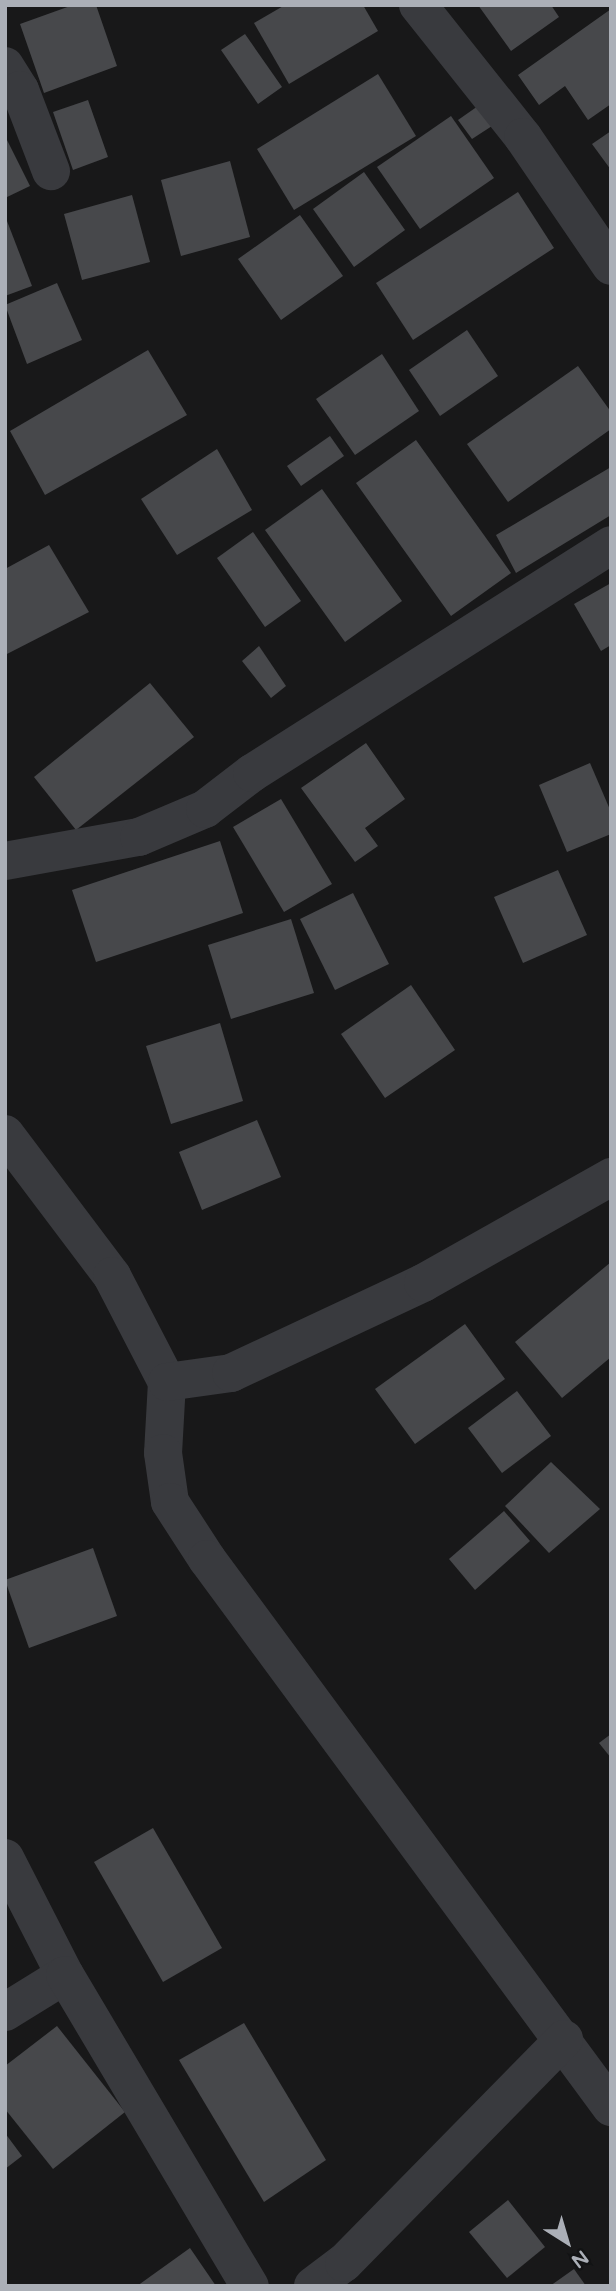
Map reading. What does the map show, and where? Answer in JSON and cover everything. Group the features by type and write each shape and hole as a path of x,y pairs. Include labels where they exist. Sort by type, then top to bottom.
{"street":[{"path":"418,5 523,137 611,266"},
{"path":"5,66 20,90 51,171"},
{"path":"5,861 139,837 205,809 252,773 611,545"},
{"path":"5,1134 111,1276 167,1382 163,1453 170,1502 207,1559 564,2039 611,2107"},
{"path":"167,1382 231,1373 423,1283 611,1177"},
{"path":"5,1858 65,1976 250,2286"},
{"path":"5,2012 65,1976"},
{"path":"313,2286 344,2263 564,2039"}],"building":[{"path":"73,5 96,5 117,66 44,93 20,24"},
{"path":"285,5 363,5 378,31 289,84 254,23"},
{"path":"478,5 551,5 559,17 511,51"},
{"path":"611,9 611,104 588,120 565,86 539,105 518,75"},
{"path":"245,34 282,87 258,104 221,50"},
{"path":"378,74 416,136 294,210 257,149"},
{"path":"88,100 108,157 73,170 53,112"},
{"path":"478,106 492,126 472,139 458,120"},
{"path":"451,116 494,178 420,229 377,167"},
{"path":"611,131 611,170 592,144"},
{"path":"5,136 30,186 5,198"},
{"path":"230,161 250,237 181,256 161,180"},
{"path":"364,172 405,230 354,267 313,209"},
{"path":"518,192 554,248 413,340 376,283"},
{"path":"132,195 150,262 82,280 64,214"},
{"path":"300,215 343,276 281,320 238,259"},
{"path":"7,221 32,286 5,296 5,222"},
{"path":"57,283 82,340 27,364 5,305"},
{"path":"467,330 498,376 440,416 409,370"},
{"path":"148,350 187,415 45,495 10,431"},
{"path":"382,354 419,411 355,455 316,399"},
{"path":"578,366 611,412 611,429 508,502 467,444"},
{"path":"330,436 344,456 301,486 287,466"},
{"path":"416,440 511,573 451,616 356,483"},
{"path":"217,449 252,510 177,555 141,499"},
{"path":"611,467 611,515 516,573 496,535"},
{"path":"322,489 402,601 345,642 265,530"},
{"path":"253,532 301,601 265,627 217,558"},
{"path":"49,545 89,612 5,655 5,569"},
{"path":"611,583 611,645 601,651 574,604"},
{"path":"259,646 286,686 271,698 242,661"},
{"path":"150,683 194,737 76,830 34,777"},
{"path":"366,743 405,799 365,828 378,846 355,862 301,788"},
{"path":"590,763 611,812 611,834 567,852 539,785"},
{"path":"281,799 332,884 284,912 233,827"},
{"path":"220,841 243,913 96,962 72,890"},
{"path":"558,870 587,935 523,963 494,897"},
{"path":"353,893 389,964 335,990 300,919"},
{"path":"291,919 314,993 231,1019 208,945"},
{"path":"411,985 455,1050 385,1098 341,1034"},
{"path":"220,1023 243,1101 171,1124 146,1046"},
{"path":"257,1120 281,1177 202,1210 179,1152"},
{"path":"611,1262 611,1357 562,1398 515,1342"},
{"path":"465,1324 505,1379 415,1444 375,1389"},
{"path":"517,1391 551,1436 502,1473 468,1428"},
{"path":"551,1462 600,1509 549,1553 505,1506"},
{"path":"504,1511 530,1541 475,1590 449,1559"},
{"path":"93,1548 117,1616 29,1648 5,1580"},
{"path":"611,1734 611,1758 599,1743"},
{"path":"153,1828 222,1948 163,1982 94,1862"},
{"path":"244,2023 326,2160 264,2202 179,2060"},
{"path":"57,2026 125,2112 53,2169 5,2109 5,2066"},
{"path":"5,2133 22,2156 5,2169"},
{"path":"508,2200 545,2247 507,2278 469,2232"},
{"path":"190,2248 216,2286 137,2286"},
{"path":"574,2269 586,2286 550,2286"}]}
